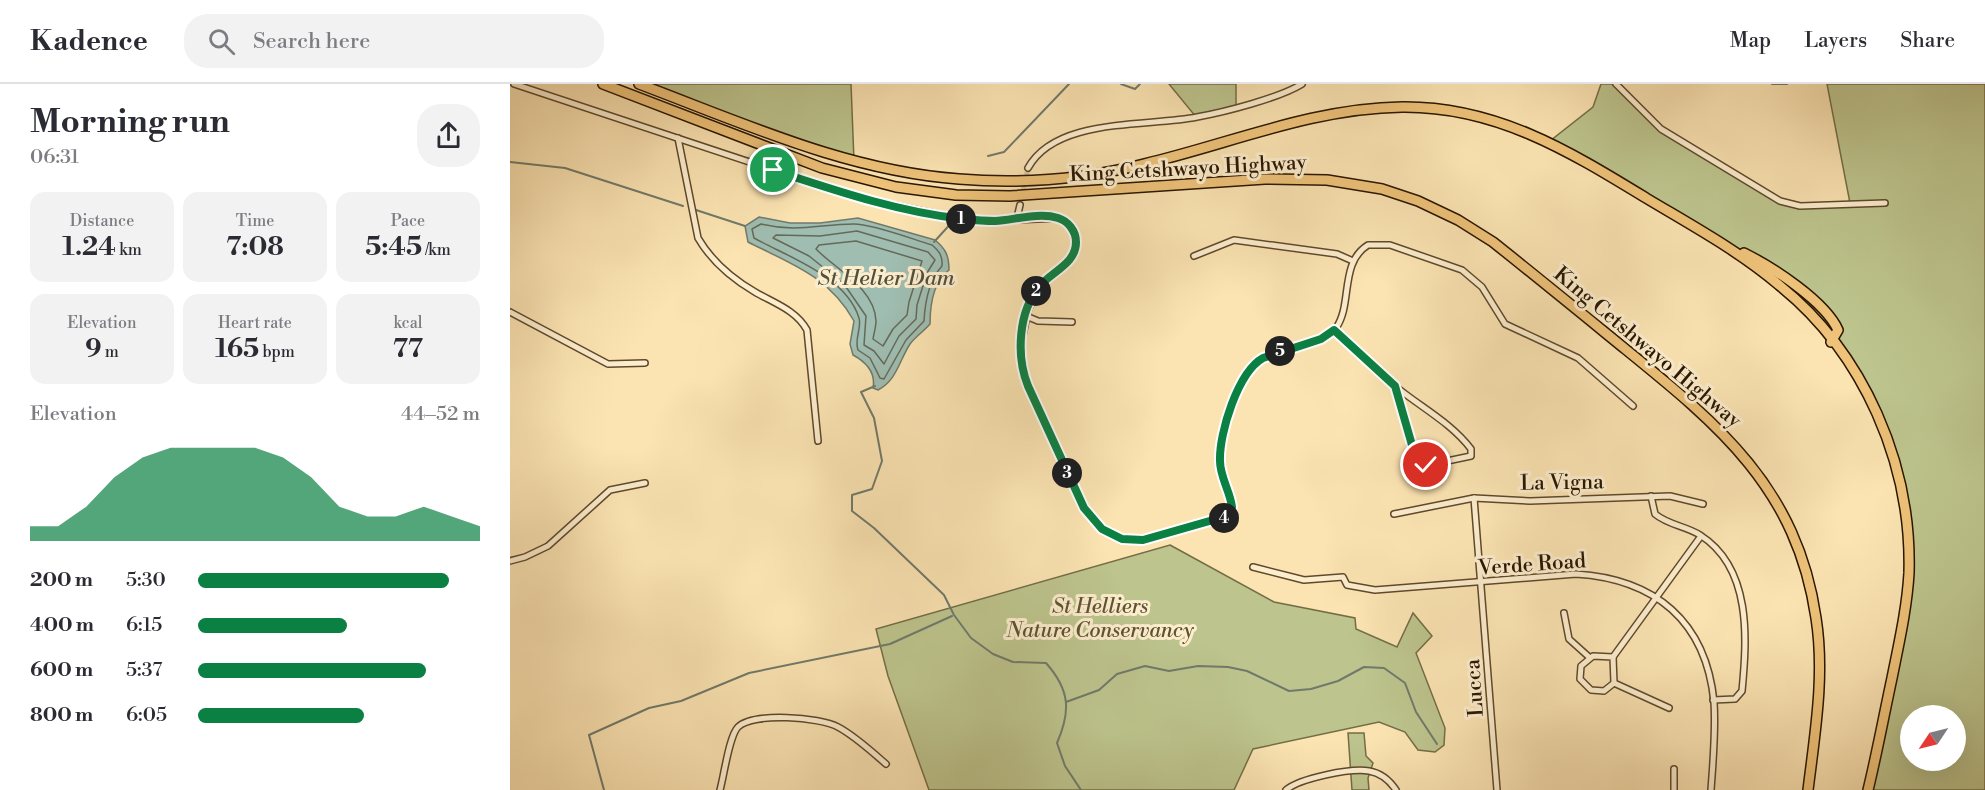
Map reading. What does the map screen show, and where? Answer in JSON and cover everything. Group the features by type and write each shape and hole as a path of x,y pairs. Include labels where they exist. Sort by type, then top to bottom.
{"highway":[{"name":"King Cetshwayo Highway","path":"603,84 822,168 896,187 946,194 1010,196 1265,179 1327,180 1382,189 1418,201 1496,242 1707,416 1743,454 1779,508 1802,562 1817,620 1819,692 1808,790"},
{"name":"King Cetshwayo Highway","path":"639,84 781,138 879,168 959,179 1005,180 1107,171 1161,160 1316,118 1364,109 1409,107 1444,110 1502,123 1564,149 1702,232 1781,286 1831,342 1860,381 1885,433 1902,490 1908,535 1906,603 1868,790"}],"street":[{"path":"514,84 879,202 962,219 992,221 1017,218 1059,218 1073,229 1076,248 1070,261 1039,286 1026,316 1020,349 1025,378 1087,514 1102,529 1114,536 1134,541 1159,537 1227,516 1232,507 1221,470 1220,454 1241,381 1254,364 1263,358 1321,339 1334,330 1340,318 1353,261 1358,252 1368,245 1384,244 1438,259 1462,270 1482,287 1505,324 1578,358 1633,406"},
{"path":"1028,168 1045,148 1073,134 1196,117 1276,94 1302,84"},
{"path":"1616,84 1658,127 1773,198 1800,206 1885,203"},
{"path":"678,138 698,237 704,246 720,268 796,316 807,330 818,441"},
{"path":"1017,218 1020,205"},
{"path":"1194,256 1234,240 1329,252 1353,261"},
{"path":"510,312 608,364 645,363"},
{"path":"1026,316 1038,321 1072,322"},
{"path":"1334,330 1395,386 1456,434 1472,450 1471,456 1466,459 1433,464 1419,463 1395,386"},
{"path":"510,561 538,552 553,542 610,490 645,483"},
{"path":"1651,496 1652,508 1658,517 1701,536 1729,565 1741,598 1744,616 1742,691 1735,699 1713,700"},
{"name":"La Vigna","path":"1394,514 1474,498 1530,501 1651,496 1680,497 1703,504"},
{"path":"1474,498 1482,584"},
{"path":"1614,683 1613,657 1701,536"},
{"name":"Verde Road","path":"1253,567 1304,580 1343,577 1345,583 1351,587 1375,590 1588,575 1628,582 1656,597 1678,614 1696,640 1709,675 1713,700 1711,790"},
{"name":"Lucca","path":"1482,584 1497,790"},
{"path":"1564,613 1569,639 1589,657 1613,657"},
{"path":"1589,657 1580,669 1584,685 1599,692 1614,683"},
{"path":"1614,683 1669,708"},
{"path":"720,790 735,732 743,724 760,719 801,718 833,725 886,764"},
{"path":"1674,769 1674,790"},
{"path":"1286,790 1294,784 1314,778 1360,771 1383,777 1396,790"}],"green space":[{"path":"639,84 851,84 854,161"},
{"path":"1169,84 1236,84 1236,107 1196,117"},
{"path":"1601,84 1616,84 1651,120 1789,205 1850,203 1827,84 1985,84 1985,790 1868,790 1900,639 1908,535 1885,433 1834,340 1781,286 1550,141 1593,107"},
{"name":"St Helliers Nature Conservancy","path":"1170,545 1274,602 1355,618 1356,629 1397,647 1413,613 1432,636 1416,653 1445,728 1444,745 1435,752 1418,750 1405,732 1379,722 1253,749 1234,790 929,790 888,676 876,629"},
{"path":"1348,733 1364,733 1366,756 1373,763 1368,778 1369,790 1352,790"}],"water":[{"name":"St Helier Dam","path":"759,217 790,223 820,223 858,218 935,240 942,247 947,257 949,270 936,287 930,324 910,344 894,376 884,386 878,390 873,388 873,377 869,368 853,355 850,344 854,321 833,293 808,273 748,242 745,226"}],"waterway":[{"path":"988,156 1004,152 1069,84"},
{"path":"1121,84 1135,89 1140,84"},
{"path":"1772,84 1787,84"},
{"path":"510,162 565,168 683,206"},
{"path":"696,210 745,226"},
{"path":"934,242 954,220"},
{"path":"875,386 861,392 874,418 882,461 872,489 852,495 852,511 874,528 944,595 954,615 971,638 993,654 1013,662 1046,663 1060,682 1066,701 1065,721 1057,743 1065,766 1081,790"},
{"path":"604,790 589,735 649,708 681,701 749,673 890,644 952,616"},
{"path":"1066,702 1099,690 1117,674 1145,666 1169,671 1198,666 1228,667 1247,671 1289,691 1311,689 1338,681 1364,667 1384,668 1405,683 1416,712 1437,744"}],"tunnel":[{"path":"1020,205 1028,168"}],"route":[{"path":"773,170 879,202 947,217 992,221 1049,217 1059,218 1073,229 1076,248 1070,261 1039,286 1028,311 1021,341 1021,365 1028,386 1087,514 1102,529 1114,536 1127,540 1143,540 1204,525 1227,516 1232,507 1221,470 1220,454 1241,381 1254,364 1263,358 1281,350 1321,339 1334,330 1352,344 1395,386 1416,459 1420,464 1426,465"}]}
